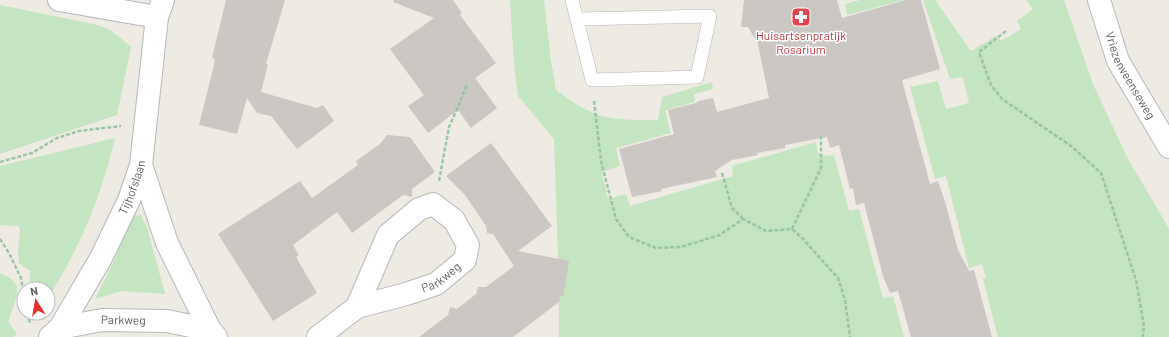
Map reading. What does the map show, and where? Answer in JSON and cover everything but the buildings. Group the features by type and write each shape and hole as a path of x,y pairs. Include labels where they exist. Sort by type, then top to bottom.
{"street":[{"path":"58,0 158,6"},
{"name":"Vriezenveenseweg","path":"1099,0 1118,61 1169,147"},
{"name":"Tijhofslaan","path":"55,333 101,258 129,200 141,165 158,6"},
{"name":"Parkweg","path":"141,165 167,243 213,334"},
{"name":"Parkweg","path":"318,337 357,307 406,294 436,284 465,260 468,245 454,220 433,204 418,209 388,235 357,307"},
{"name":"Parkweg","path":"55,333 102,320 131,320 167,321 213,334"}],"lane":[{"path":"572,0 578,19 592,80 697,76 710,16 578,19"}],"path":[{"path":"1006,31 979,52 991,85 1002,99 1071,146 1101,173 1136,280 1144,326 1144,337"},
{"path":"592,80 601,161 616,218 629,237 656,248 681,247 720,235 743,219"},
{"path":"433,204 438,188 449,127 467,84"},
{"path":"0,162 32,153 57,138 80,131 112,126 145,128"},
{"path":"792,229 821,168 821,134"},
{"path":"722,173 732,208 743,219 766,231 792,229 838,278 845,300 850,337"},
{"path":"0,239 9,253 21,281"}],"green space":[{"path":"510,0 544,0 556,90 585,109 596,114 619,119 658,120 662,97 712,82 713,89 694,94 695,102 665,110 671,133 616,148 620,166 602,172 608,199 626,194 630,206 733,176 732,166 816,142 818,153 826,156 834,155 849,211 859,209 883,298 893,296 904,337 559,337 554,139 518,96 514,65"},
{"path":"860,0 904,0 847,15 845,4"},
{"path":"923,0 935,0 971,51 996,36 1001,41 1021,29 1017,21 1033,9 1026,0 1064,0 1093,84 1126,155 1169,229 1169,337 998,337 983,279 986,277 982,264 969,268 946,176 935,179 910,87 938,81 946,109 969,103 963,77 950,79"},
{"path":"0,5 98,25 111,30 131,47 117,115 0,154"},
{"path":"115,138 104,180 89,220 56,285 56,281 29,281 30,271 19,263 18,250 20,230 18,226 0,225 0,166"},
{"path":"141,215 147,227 165,294 121,291 95,299 115,259 127,225 134,216"},
{"path":"0,273 11,279 16,285 16,299 8,322 17,334 13,337 0,337"}],"place":[{"name":"Huisartsenpratijk Rosarium","path":"801,17"}]}
